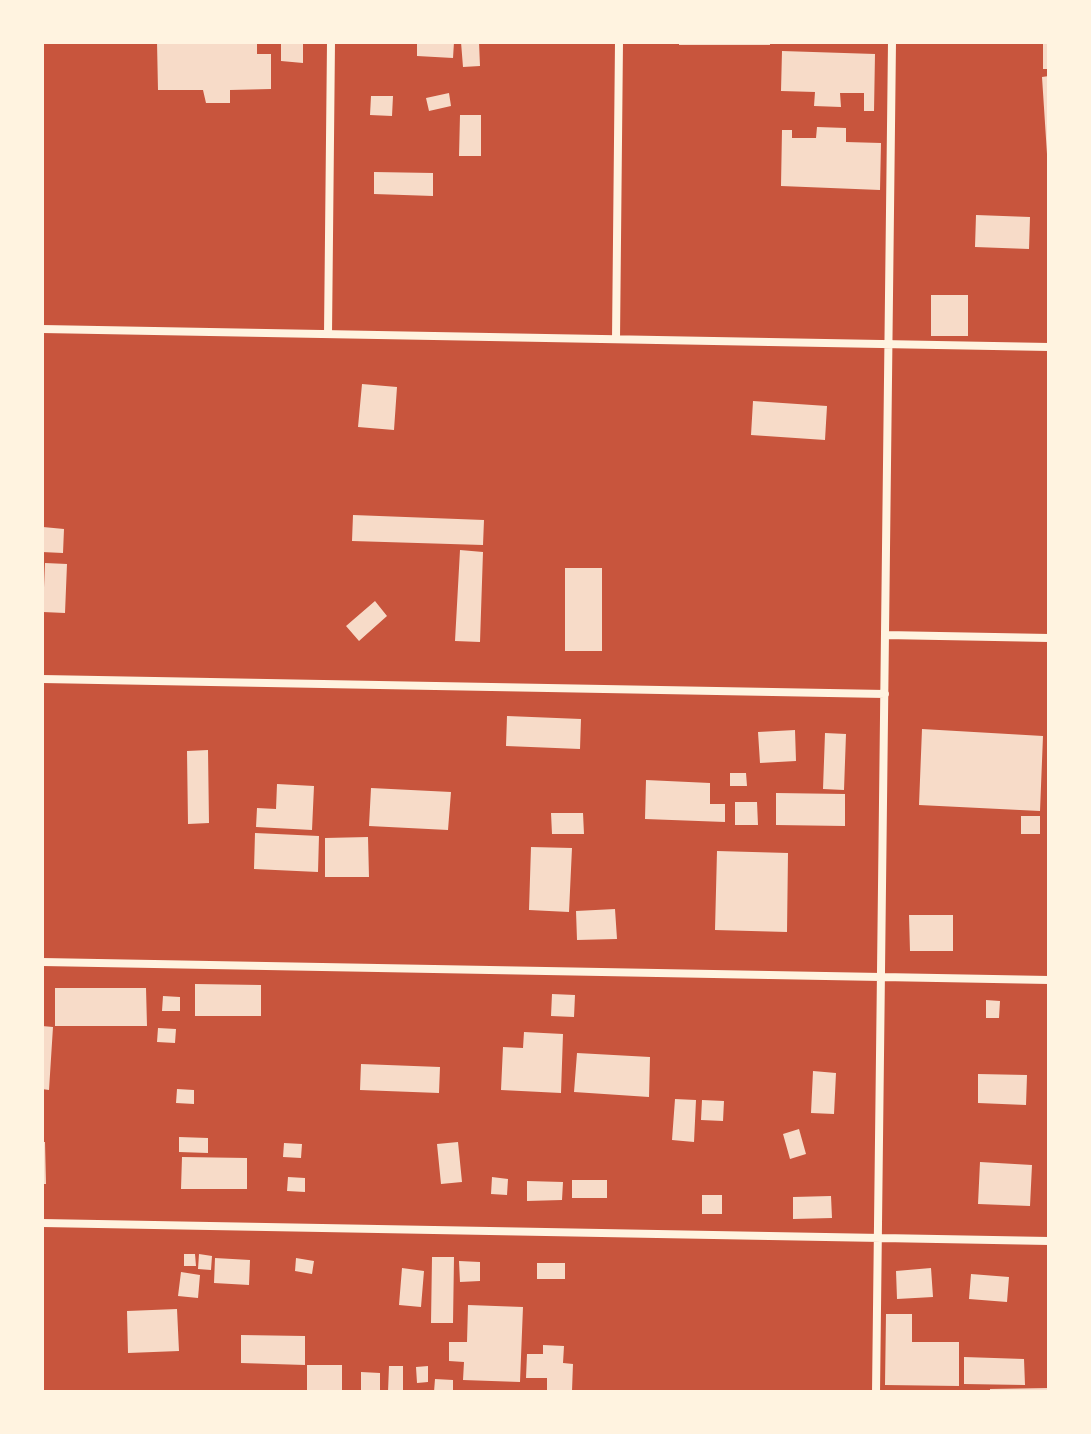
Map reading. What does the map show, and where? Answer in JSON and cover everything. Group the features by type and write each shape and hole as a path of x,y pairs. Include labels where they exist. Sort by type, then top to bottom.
{"street":[{"path":"328,334 331,42"},
{"path":"616,339 619,42"},
{"path":"876,1392 892,42"},
{"path":"42,329 1049,347"},
{"path":"885,635 1049,638"},
{"path":"42,679 885,694"},
{"path":"42,962 1049,980"},
{"path":"42,1223 1049,1241"}],"building":[{"path":"157,42 257,42 257,54 271,54 271,89 230,90 230,103 206,103 203,90 158,90"},
{"path":"281,42 303,43 303,63 281,61"},
{"path":"417,42 454,42 453,58 417,56"},
{"path":"461,42 479,42 480,66 463,67"},
{"path":"679,42 770,42 770,45 679,45"},
{"path":"1043,42 1049,42 1049,69 1043,69"},
{"path":"782,51 875,54 874,111 864,111 864,93 840,93 841,107 814,106 815,92 781,91"},
{"path":"1049,76 1049,154 1047,154 1042,77"},
{"path":"449,93 451,106 429,111 426,98"},
{"path":"371,96 393,96 392,116 370,115"},
{"path":"460,115 481,115 481,156 459,156"},
{"path":"817,127 846,128 846,142 881,143 880,190 781,186 782,130 792,130 792,138 816,138"},
{"path":"374,172 433,173 433,196 374,194"},
{"path":"976,215 1030,217 1029,249 975,247"},
{"path":"931,295 968,295 968,336 931,336"},
{"path":"362,384 397,387 394,430 358,427"},
{"path":"753,401 827,406 825,440 751,435"},
{"path":"353,515 484,520 483,545 352,541"},
{"path":"43,527 64,529 63,553 42,552"},
{"path":"460,550 483,552 480,642 455,641"},
{"path":"45,563 67,564 65,613 43,612"},
{"path":"565,568 602,568 602,651 565,651"},
{"path":"375,601 387,616 359,641 346,626"},
{"path":"507,716 581,719 580,749 506,746"},
{"path":"922,729 1043,736 1040,811 919,805"},
{"path":"795,730 796,761 760,763 758,732"},
{"path":"825,733 846,734 844,790 823,789"},
{"path":"208,750 209,823 188,824 187,751"},
{"path":"730,773 746,773 747,786 730,786"},
{"path":"646,780 710,783 710,804 725,804 725,822 645,819"},
{"path":"277,784 314,786 312,830 256,827 257,808 276,809"},
{"path":"371,788 451,792 448,830 369,826"},
{"path":"776,793 845,794 845,826 776,825"},
{"path":"735,802 757,802 758,825 735,825"},
{"path":"551,813 583,813 584,834 552,834"},
{"path":"1021,816 1040,816 1040,834 1021,834"},
{"path":"255,833 319,836 318,872 254,869"},
{"path":"368,837 369,877 325,877 325,838"},
{"path":"531,847 572,848 569,912 529,910"},
{"path":"717,851 788,853 787,932 715,930"},
{"path":"615,909 617,939 577,940 576,911"},
{"path":"909,915 953,915 953,951 910,951"},
{"path":"195,984 261,985 261,1016 195,1016"},
{"path":"55,988 146,988 147,1026 55,1026"},
{"path":"552,994 575,995 574,1017 551,1016"},
{"path":"163,996 180,997 180,1011 162,1011"},
{"path":"986,1000 1000,1001 999,1018 986,1018"},
{"path":"42,1026 53,1027 49,1090 42,1089"},
{"path":"158,1028 176,1029 175,1043 157,1042"},
{"path":"524,1032 563,1034 561,1093 501,1090 503,1047 523,1048"},
{"path":"577,1053 650,1057 649,1097 574,1092"},
{"path":"361,1064 440,1067 439,1093 360,1090"},
{"path":"813,1071 836,1073 834,1114 811,1113"},
{"path":"978,1074 1027,1075 1026,1105 978,1103"},
{"path":"177,1089 194,1090 194,1104 176,1103"},
{"path":"675,1099 696,1100 694,1142 672,1140"},
{"path":"702,1100 724,1101 723,1121 701,1120"},
{"path":"799,1129 806,1154 790,1159 783,1134"},
{"path":"179,1137 208,1138 208,1153 179,1152"},
{"path":"42,1142 45,1142 46,1184 42,1184"},
{"path":"458,1142 462,1182 441,1184 437,1144"},
{"path":"284,1143 302,1144 301,1158 283,1157"},
{"path":"182,1157 247,1158 247,1189 181,1189"},
{"path":"980,1162 1032,1165 1030,1206 978,1204"},
{"path":"288,1177 305,1178 305,1192 287,1191"},
{"path":"492,1177 508,1179 507,1195 491,1194"},
{"path":"572,1180 607,1180 607,1198 572,1198"},
{"path":"527,1181 563,1182 562,1200 527,1201"},
{"path":"702,1195 722,1195 722,1214 702,1214"},
{"path":"831,1196 832,1218 793,1219 793,1197"},
{"path":"184,1254 195,1254 196,1266 184,1266"},
{"path":"199,1254 212,1256 211,1270 198,1269"},
{"path":"432,1257 454,1257 453,1323 431,1323"},
{"path":"215,1258 250,1260 249,1285 214,1283"},
{"path":"296,1258 314,1261 312,1274 295,1271"},
{"path":"459,1261 480,1262 480,1281 460,1282"},
{"path":"537,1263 565,1263 565,1279 537,1279"},
{"path":"402,1268 424,1271 421,1307 399,1305"},
{"path":"931,1268 933,1297 897,1299 896,1271"},
{"path":"181,1272 200,1275 198,1298 178,1296"},
{"path":"971,1274 1009,1277 1007,1302 969,1299"},
{"path":"468,1305 523,1307 520,1382 463,1380 464,1362 449,1361 449,1342 467,1342"},
{"path":"177,1309 179,1351 128,1353 127,1311"},
{"path":"886,1314 912,1314 912,1342 959,1342 959,1386 885,1385"},
{"path":"241,1335 305,1336 305,1365 241,1363"},
{"path":"543,1345 564,1346 563,1363 573,1364 572,1391 547,1390 547,1378 526,1378 527,1354 543,1354"},
{"path":"964,1357 1024,1359 1025,1385 964,1384"},
{"path":"307,1365 342,1365 342,1392 307,1392"},
{"path":"389,1366 403,1366 403,1392 388,1392"},
{"path":"428,1366 428,1382 417,1383 416,1367"},
{"path":"361,1372 380,1373 380,1392 361,1392"},
{"path":"435,1379 453,1380 453,1392 434,1392"},
{"path":"1049,1388 1049,1392 990,1392 990,1389"}]}
